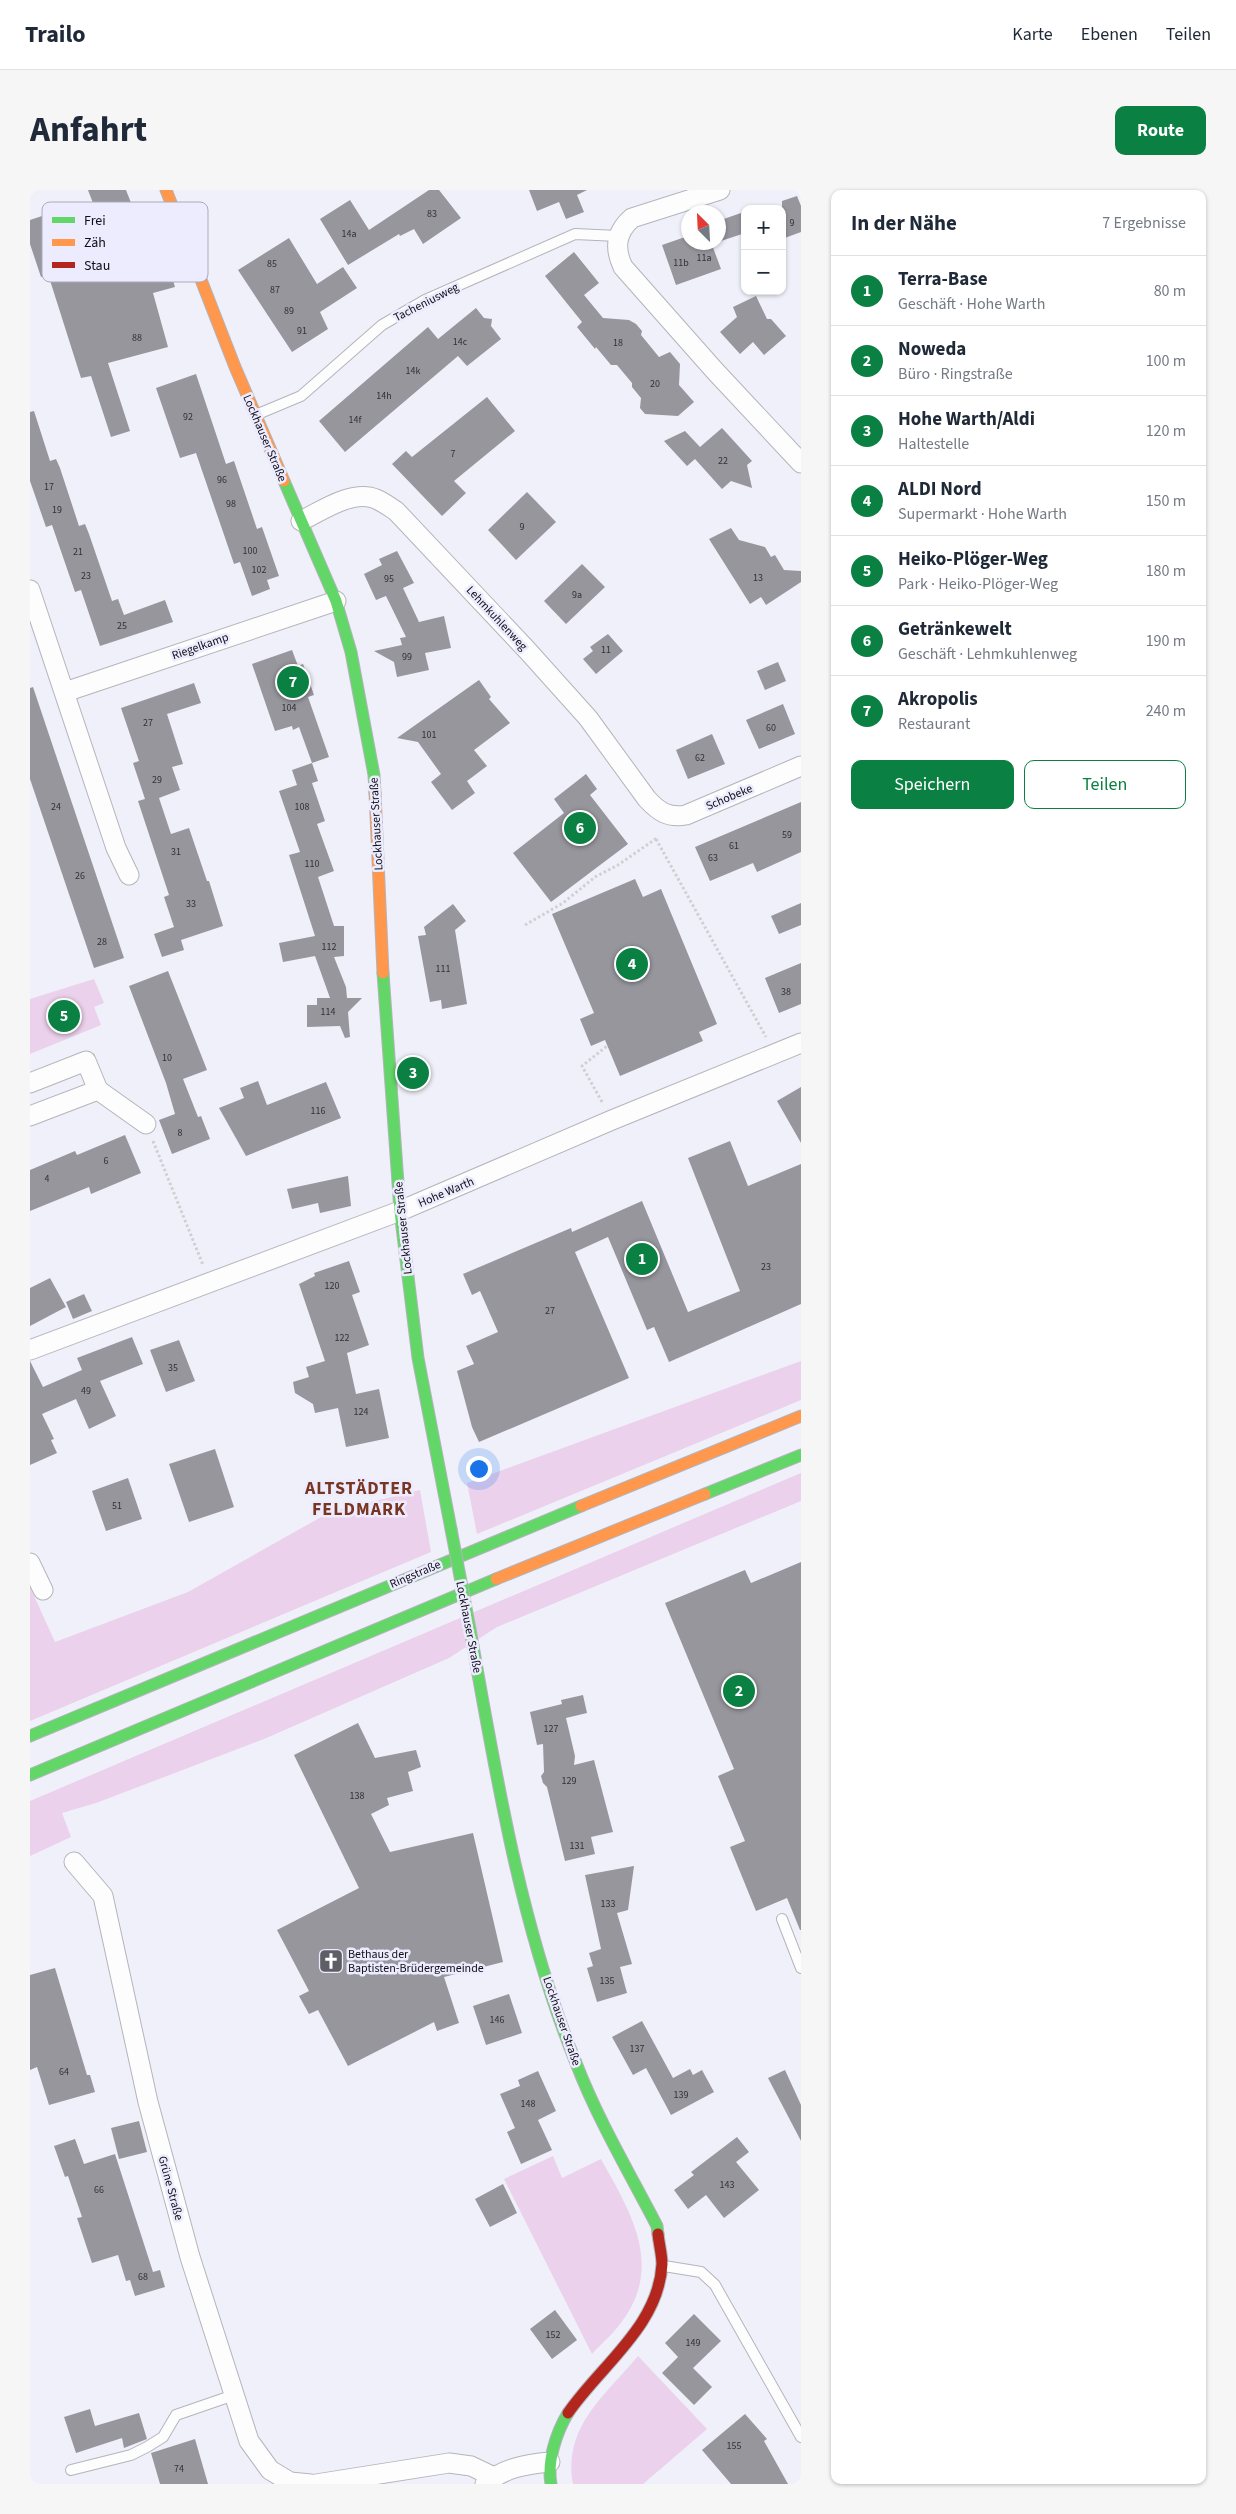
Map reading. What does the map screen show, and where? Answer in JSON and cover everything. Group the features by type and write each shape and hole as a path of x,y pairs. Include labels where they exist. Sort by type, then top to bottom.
{"main road":[{"name":"Lockhauser Straße","path":"166,190 171,202"},
{"name":"Lockhauser Straße","path":"202,282 255,415 336,601 350,652 374,775 386,1029 400,1211 418,1358 494,1764 536,1942 553,2001 582,2078 657,2226 662,2246 663,2266 657,2294 646,2320 578,2396 558,2432 550,2462 551,2484"},
{"name":"Ringstraße","path":"30,1736 477,1548 801,1416"},
{"path":"30,1775 513,1572 801,1455"}],"street":[{"path":"720,190 632,218 622,227 618,236 618,254 623,266 715,371 801,463"},
{"name":"Lehmkuhlenweg","path":"301,521 357,497 374,498 396,511 528,650 575,703 657,810"},
{"path":"30,590 116,848 129,875"},
{"name":"Riegelkamp","path":"65,692 336,601"},
{"name":"Schobeke","path":"657,810 671,817 686,815 801,766"},
{"name":"Hohe Warth","path":"30,1350 400,1211 612,1120 801,1043"},
{"path":"30,1083 86,1061 98,1090 146,1124"},
{"path":"31,1112 98,1090"},
{"path":"30,1563 43,1590"},
{"name":"Grüne Straße","path":"74,1862 103,1896 148,2102 190,2257 249,2441 270,2470 290,2482 311,2484"},
{"path":"316,2484 449,2463 471,2466 490,2480 513,2468 550,2462"}],"lane":[{"name":"Tacheniusweg","path":"255,415 301,396 382,325 425,300 574,234 618,236"},
{"path":"782,1919 801,1968"},
{"path":"663,2266 701,2272 715,2285 801,2437"},
{"path":"71,2470 131,2455 163,2437 176,2415 234,2395"}],"path":[{"path":"525,925 563,904 595,877 618,865 656,839 776,1054"},
{"path":"607,1046 582,1066 612,1120"},
{"path":"146,1124 210,1282"}],"shaded area":[{"path":"94,979 104,1003 94,1007 101,1025 30,1054 30,999"},
{"path":"801,1361 801,1400 477,1534 467,1483"},
{"path":"801,1473 801,1501 497,1627 449,1658 264,1739 96,1803 62,1813 71,1837 30,1856 30,1801"},
{"path":"420,1490 431,1552 30,1721 30,1587 55,1642 188,1592 330,1512"},
{"path":"553,2156 562,2178 601,2159 622,2198 638,2237 641,2257 641,2278 635,2299 620,2324 592,2354 504,2179"},
{"path":"638,2356 707,2429 643,2484 573,2484 572,2463 574,2445 580,2429 600,2399"}],"building":[{"path":"88,190 126,190 131,202 93,202"},
{"path":"429,190 439,190 461,218 423,244 414,229 400,236 399,234 348,265 320,219 350,200 369,230"},
{"path":"529,190 587,190 577,195 584,212 566,219 559,202 537,211"},
{"path":"797,196 801,206 801,232 786,238 786,205 782,205 782,201"},
{"path":"741,213 741,234 726,239 726,218"},
{"path":"42,216 41,277 30,244 30,220"},
{"path":"289,238 317,284 343,267 357,288 320,312 328,329 292,352 238,270"},
{"path":"681,238 681,250 714,250 721,269 676,285 662,245"},
{"path":"574,252 599,283 584,295 603,318 629,320 636,324 642,331 641,335 659,357 670,352 680,364 679,385 694,402 678,416 645,414 640,408 641,398 632,387 632,383 617,365 611,365 596,347 595,349 577,327 582,322 545,276"},
{"path":"51,282 174,282 175,287 153,293 168,347 108,363 130,431 111,437 91,376 81,378"},
{"path":"756,296 767,319 771,319 786,336 764,355 753,342 740,354 720,332 737,317 733,307"},
{"path":"476,308 484,318 492,319 491,326 501,339 467,366 458,356 345,452 319,421 428,327 438,339"},
{"path":"196,374 226,464 234,461 257,529 262,527 279,576 267,580 270,589 252,596 240,562 234,564 196,453 180,458 156,388"},
{"path":"487,397 515,431 454,481 466,493 442,516 392,464 406,451 412,457"},
{"path":"34,411 50,461 56,459 60,468 79,526 85,524 112,601 118,599 124,615 165,600 173,622 100,646 81,590 75,592 52,525 46,527 30,481 30,412"},
{"path":"722,428 752,461 747,465 752,488 731,481 722,489 695,459 687,466 664,441 685,431 700,447"},
{"path":"527,492 556,522 516,560 488,530"},
{"path":"731,528 739,540 765,547 771,557 775,555 784,570 801,571 801,582 766,605 761,597 750,604 709,539"},
{"path":"397,551 414,583 403,588 419,622 444,616 451,648 425,653 429,670 397,677 394,662 374,651 402,645 400,638 406,637 386,596 376,600 364,574 382,565 379,559"},
{"path":"582,564 605,587 566,624 544,601"},
{"path":"608,634 623,651 596,674 583,659 593,651 590,647"},
{"path":"292,650 298,666 303,664 314,695 308,697 329,757 312,763 299,727 293,730 292,726 275,731 252,664"},
{"path":"778,662 786,681 765,690 757,671"},
{"path":"479,680 491,697 489,699 510,723 474,750 487,766 467,781 475,793 452,810 431,782 441,774 418,742 397,738"},
{"path":"194,683 201,703 167,714 183,764 172,767 180,790 159,798 171,834 189,828 207,881 209,881 223,926 181,940 184,950 162,957 154,934 174,927 164,897 169,895 138,801 145,799 133,763 139,761 121,708"},
{"path":"33,687 124,958 94,968 30,779 30,688"},
{"path":"783,704 795,734 759,749 746,720"},
{"path":"712,734 725,764 688,779 676,750"},
{"path":"312,763 318,781 312,783 325,821 317,824 334,871 318,877 334,926 344,926 344,956 334,957 346,987 347,998 362,998 348,1012 350,1037 345,1038 340,1026 307,1027 307,1005 317,1005 317,998 330,998 315,956 283,962 279,943 315,936 289,855 300,852 279,791 297,785 292,770"},
{"path":"586,774 597,789 590,795 628,844 551,902 513,853 564,813 554,799"},
{"path":"801,802 801,852 757,872 753,863 710,881 695,847"},
{"path":"635,879 643,897 661,889 717,1024 699,1032 703,1041 620,1076 605,1040 591,1046 580,1019 594,1013 552,914"},
{"path":"801,903 801,925 779,934 771,916"},
{"path":"453,904 466,921 455,930 467,1004 442,1009 441,1000 430,1002 418,936 426,935 424,927"},
{"path":"801,963 801,1004 779,1013 765,978"},
{"path":"168,971 207,1070 183,1079 198,1117 201,1116 210,1139 172,1154 159,1120 175,1114 166,1083 129,986"},
{"path":"258,1081 267,1105 326,1082 341,1118 246,1156 219,1108 244,1098 240,1088"},
{"path":"801,1087 801,1143 777,1101"},
{"path":"125,1135 141,1173 91,1194 89,1187 30,1211 30,1170 75,1151 77,1155"},
{"path":"730,1141 748,1186 801,1164 801,1304 669,1362 654,1327 647,1330 608,1237 575,1252 629,1378 479,1442 472,1427 457,1371 474,1364 466,1346 498,1332 480,1291 472,1295 463,1274 571,1228 572,1232 642,1201 688,1312 740,1291 688,1158"},
{"path":"348,1176 351,1206 320,1213 318,1203 292,1209 287,1189"},
{"path":"349,1261 360,1292 352,1295 369,1345 347,1353 356,1394 379,1389 389,1438 346,1447 338,1408 315,1413 313,1404 295,1393 293,1382 309,1377 306,1367 325,1361 299,1284 315,1276 314,1273"},
{"path":"50,1278 66,1307 30,1326 30,1288"},
{"path":"84,1294 92,1311 73,1319 66,1302"},
{"path":"132,1337 143,1364 100,1381 116,1416 89,1429 76,1399 42,1414 54,1439 51,1440 57,1453 30,1465 30,1361 43,1387 82,1370 77,1358"},
{"path":"179,1340 195,1381 166,1392 150,1350"},
{"path":"215,1449 234,1507 189,1522 169,1464"},
{"path":"128,1478 142,1519 106,1531 92,1491"},
{"path":"801,1562 800,1930 787,1898 756,1911 730,1847 745,1841 718,1776 734,1769 665,1603 745,1570 751,1583"},
{"path":"583,1695 587,1713 566,1718 575,1756 574,1765 594,1760 613,1832 591,1837 595,1854 565,1861 547,1787 543,1783 541,1776 544,1772 543,1744 537,1745 530,1712 562,1704 561,1700"},
{"path":"358,1723 375,1758 416,1750 421,1767 408,1772 413,1791 387,1798 389,1805 371,1814 390,1852 473,1833 503,1962 444,1977 459,2023 437,2031 434,2022 348,2066 318,2010 309,2014 299,1996 309,1991 277,1930 359,1888 294,1755"},
{"path":"634,1866 628,1910 617,1913 632,1964 620,1967 627,1993 597,2002 587,1968 593,1966 589,1953 601,1949 585,1875"},
{"path":"55,1968 87,2075 90,2075 95,2092 49,2105 37,2067 30,2070 30,1975"},
{"path":"509,1994 522,2033 486,2045 473,2006"},
{"path":"642,2021 673,2078 690,2069 693,2075 702,2070 714,2092 671,2115 646,2068 633,2075 612,2037"},
{"path":"785,2070 801,2105 801,2141 768,2078"},
{"path":"538,2071 556,2111 538,2120 552,2150 521,2164 507,2132 515,2128 500,2094 520,2086 518,2080"},
{"path":"139,2121 147,2152 119,2159 111,2128"},
{"path":"737,2137 749,2152 736,2162 759,2190 724,2218 706,2195 688,2209 674,2190 694,2175 691,2172"},
{"path":"75,2139 84,2164 115,2154 153,2272 160,2270 165,2287 135,2296 130,2280 126,2281 118,2255 92,2263 77,2218 82,2217 68,2176 65,2177 54,2146"},
{"path":"503,2184 517,2213 490,2227 475,2199"},
{"path":"555,2310 577,2340 552,2359 530,2329"},
{"path":"694,2314 721,2341 693,2368 712,2387 694,2405 662,2373 678,2357 665,2343"},
{"path":"90,2409 95,2426 139,2413 147,2439 124,2448 122,2438 76,2453 64,2417"},
{"path":"745,2414 767,2439 764,2441 788,2484 731,2484 702,2450"},
{"path":"195,2439 208,2484 160,2484 151,2453"}],"traffic: fast":[{"path":"284,481 336,601 351,652 374,775 375,793"},
{"path":"383,973 400,1211 418,1358 451,1529"},
{"path":"705,1494 801,1455"},
{"path":"30,1736 581,1506"},
{"path":"451,1529 470,1629"},
{"path":"30,1775 496,1579"},
{"path":"470,1629 500,1794 539,1958 556,2011 585,2084 604,2125 657,2226 658,2234"},
{"path":"551,2484 551,2457 560,2429 568,2413"}],"traffic: slow":[{"path":"166,190 171,202"},
{"path":"202,282 235,367 284,481"},
{"path":"375,793 383,973"},
{"path":"581,1506 801,1416"},
{"path":"496,1579 705,1494"}],"traffic: jam":[{"path":"568,2413 626,2344 651,2307 658,2286 662,2264 658,2234"}],"place":[{"name":"Akropolis","path":"293,682"},
{"name":"Getränkewelt","path":"580,828"},
{"name":"ALDI Nord","path":"632,964"},
{"name":"Heiko-Plöger-Weg","path":"64,1016"},
{"name":"Hohe Warth/Aldi","path":"413,1073"},
{"name":"Terra-Base","path":"642,1259"},
{"name":"Noweda","path":"739,1691"},
{"name":"Bethaus der Baptisten-Brüdergemeinde","path":"331,1961"}],"district":[{"name":"ALTSTÄDTER FELDMARK","path":"359,1498"}]}
